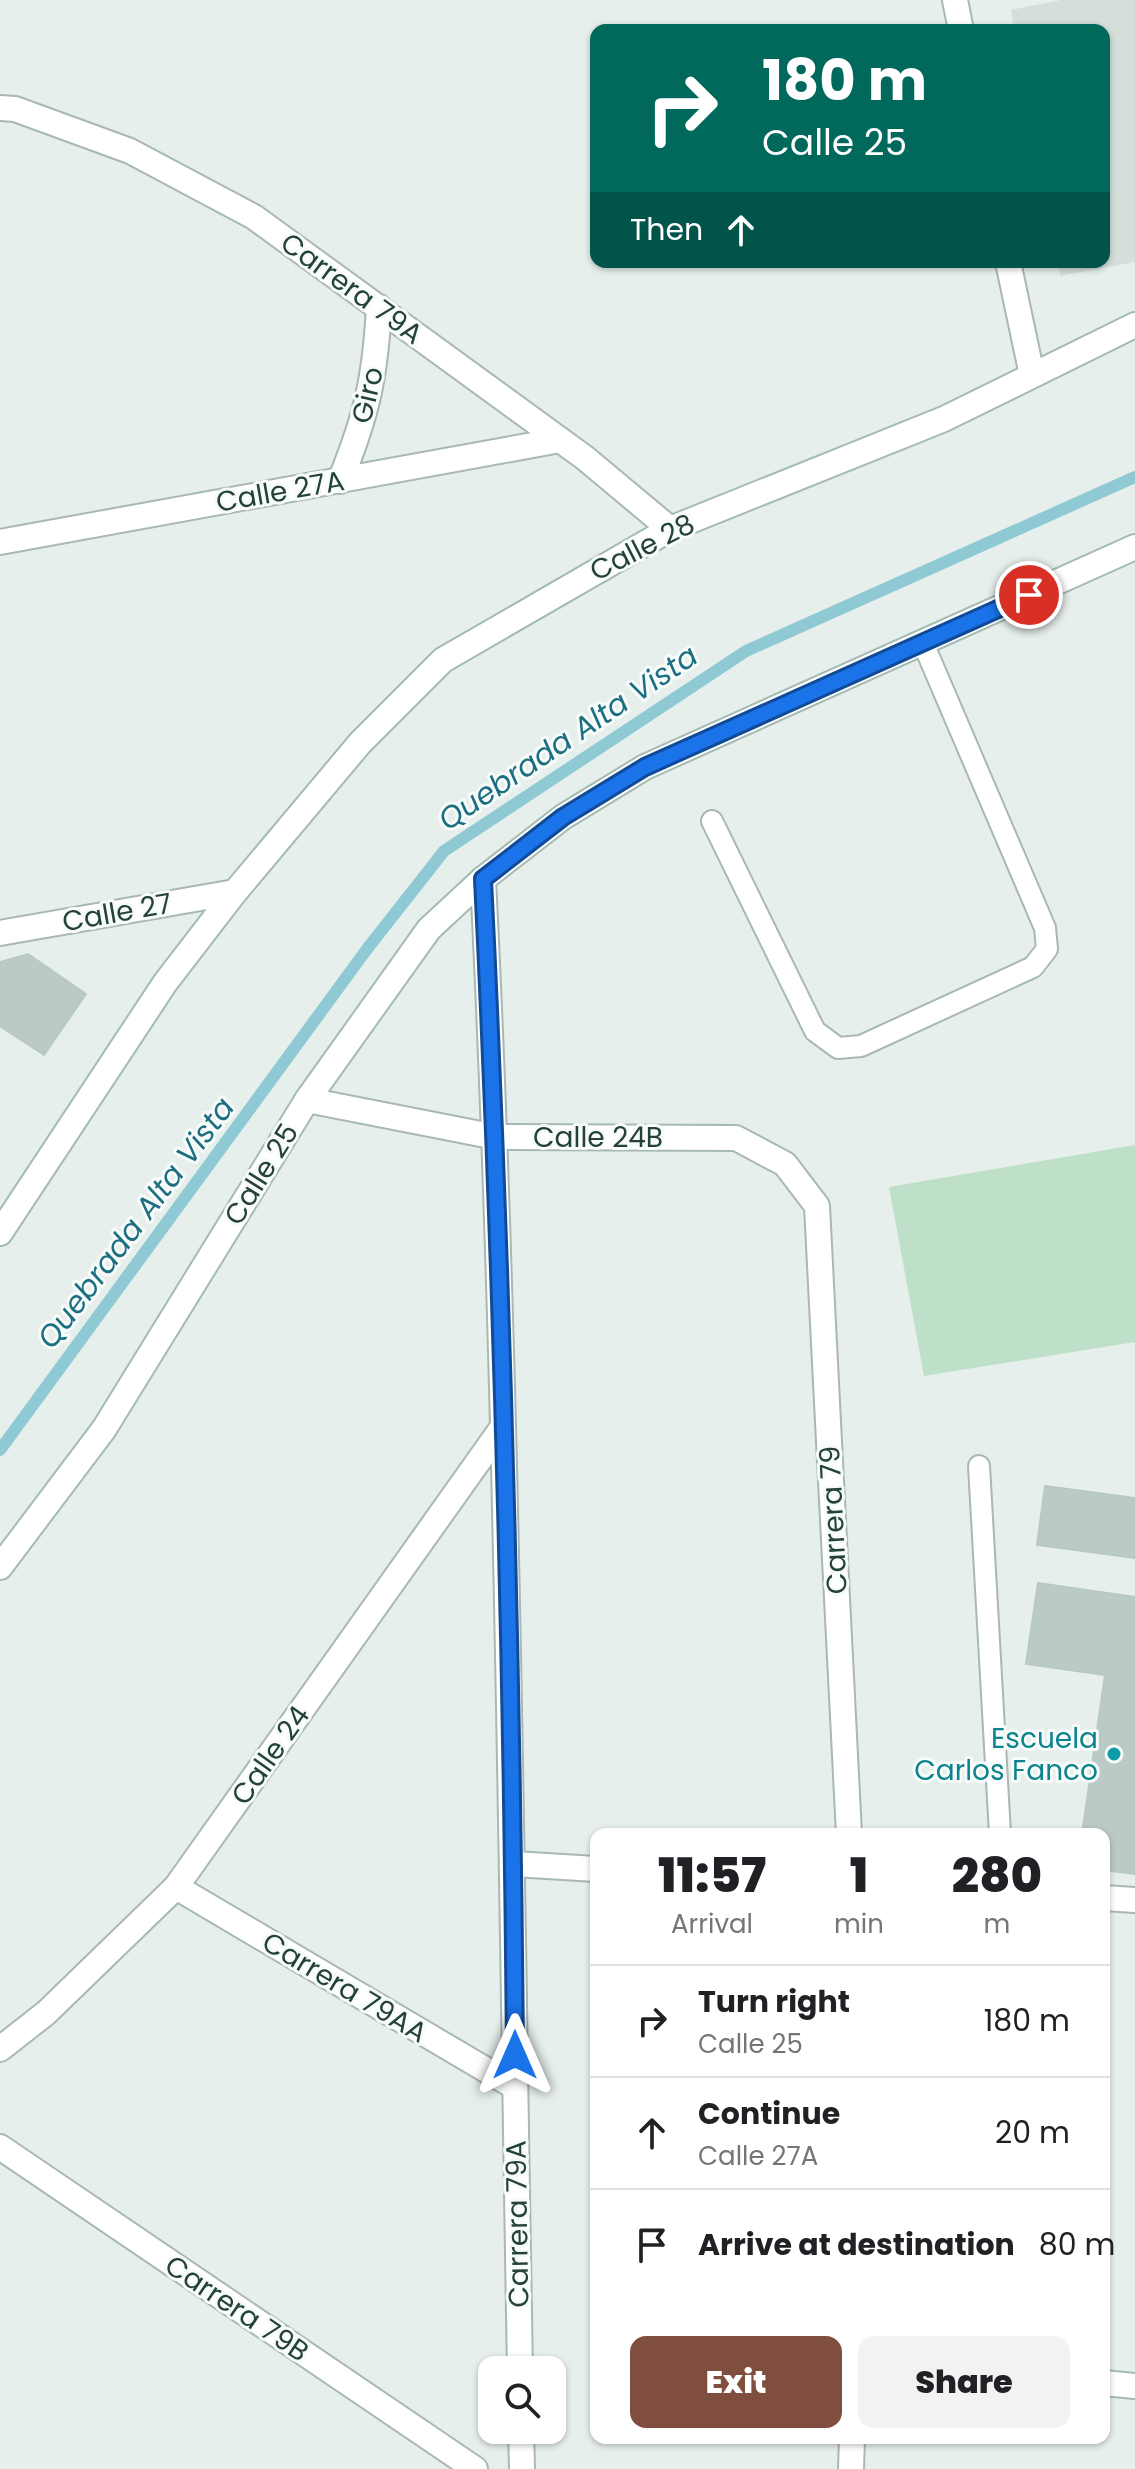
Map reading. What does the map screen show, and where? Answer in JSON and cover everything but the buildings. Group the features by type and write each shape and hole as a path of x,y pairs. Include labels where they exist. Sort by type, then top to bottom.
{"street":[{"path":"955,0 960,24"},
{"name":"Carrera 79A","path":"0,108 15,109 130,151 183,175 254,217 560,440 670,529"},
{"path":"1009,268 1032,375"},
{"name":"Giro","path":"340,481 364,419 375,373 379,307"},
{"name":"Calle 28","path":"235,892 360,743 443,660 670,529 944,419 1135,325"},
{"name":"Calle 27A","path":"0,542 560,440"},
{"path":"923,643 1135,547"},
{"name":"Calle 25","path":"0,1567 104,1429 307,1100 429,929 483,879 563,817 645,767 923,643"},
{"name":"Carrera 79A","path":"483,879 496,1137 514,1864 520,2356"},
{"path":"0,1233 165,983 235,892"},
{"name":"Calle 27","path":"0,933 235,892"},
{"name":"Calle 24B","path":"307,1100 496,1137 736,1138 785,1164 817,1206"},
{"name":"Carrera 79","path":"817,1206 849,1828"},
{"name":"Calle 24","path":"0,2049 46,2013 176,1887 502,1428"},
{"path":"514,1864 590,1869"},
{"name":"Carrera 79AA","path":"176,1887 515,2087"},
{"path":"1110,1898 1135,1900"},
{"name":"Carrera 79B","path":"0,2147 475,2469"},
{"path":"1110,2384 1135,2386"},
{"path":"521,2444 522,2469"},
{"path":"851,2469 852,2444"}],"lane":[{"path":"712,821 815,1031 838,1048 861,1046 1033,967 1047,949 1045,928 923,643"},
{"path":"979,1466 1000,1828"}],"shaded area":[{"path":"1061,0 1135,0 1135,262 1110,267 1110,24 1013,24 1011,10"},
{"path":"1059,268 1103,268 1060,276"}],"green space":[{"path":"1135,1145 1135,1342 924,1376 889,1187"}],"waterway":[{"name":"Quebrada Alta Vista","path":"0,1450 367,949 444,851 746,651 1135,477"}],"place":[{"name":"Escuela Carlos Fanco","path":"1114,1754"}],"route":[{"path":"515,2055 514,1864 496,1137 483,879 563,817 645,767 1029,595"}]}
